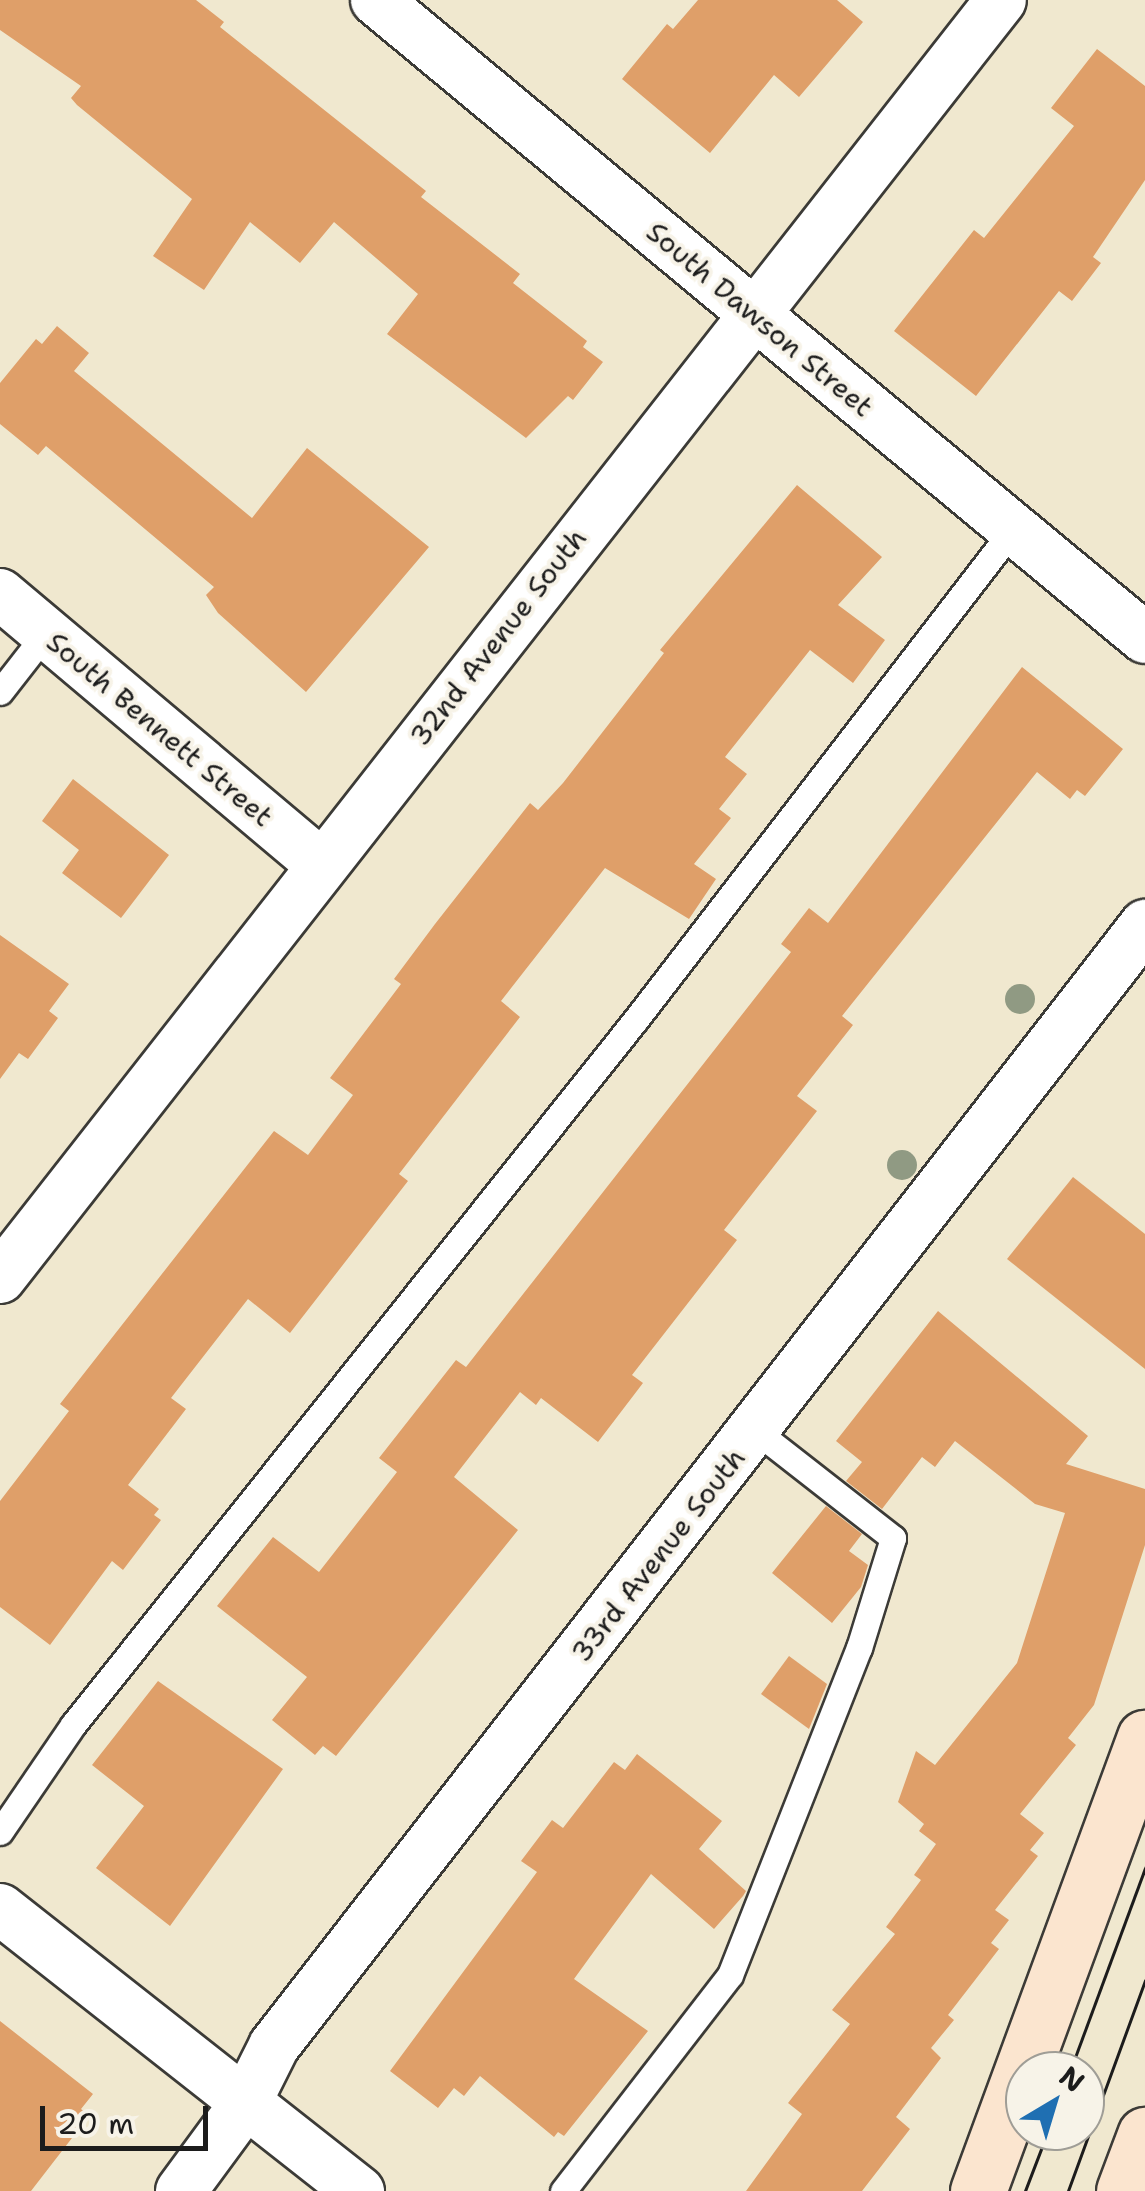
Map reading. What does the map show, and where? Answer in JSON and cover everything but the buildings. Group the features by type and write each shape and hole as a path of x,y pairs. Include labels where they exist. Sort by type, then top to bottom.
{"main road":[{"path":"978,2191 1145,1738"},
{"path":"1124,2191 1145,2135"}],"street":[{"name":"South Dawson Street","path":"376,0 1145,638"},
{"name":"32nd Avenue South","path":"0,1278 750,314 1002,0"},
{"name":"South Bennett Street","path":"0,594 320,864"},
{"name":"33rd Avenue South","path":"181,2191 245,2104 274,2046 1145,924"},
{"path":"0,1908 359,2191"}],"lane":[{"path":"0,1832 73,1725 637,1018 1014,528"},
{"path":"0,692 46,633"},
{"path":"564,2191 730,1975 859,1648 893,1538 755,1430"}],"tram line":[{"path":"1077,2051 1145,1868"},
{"path":"1068,2191 1145,1981"},
{"path":"1025,2191 1040,2151"}]}
